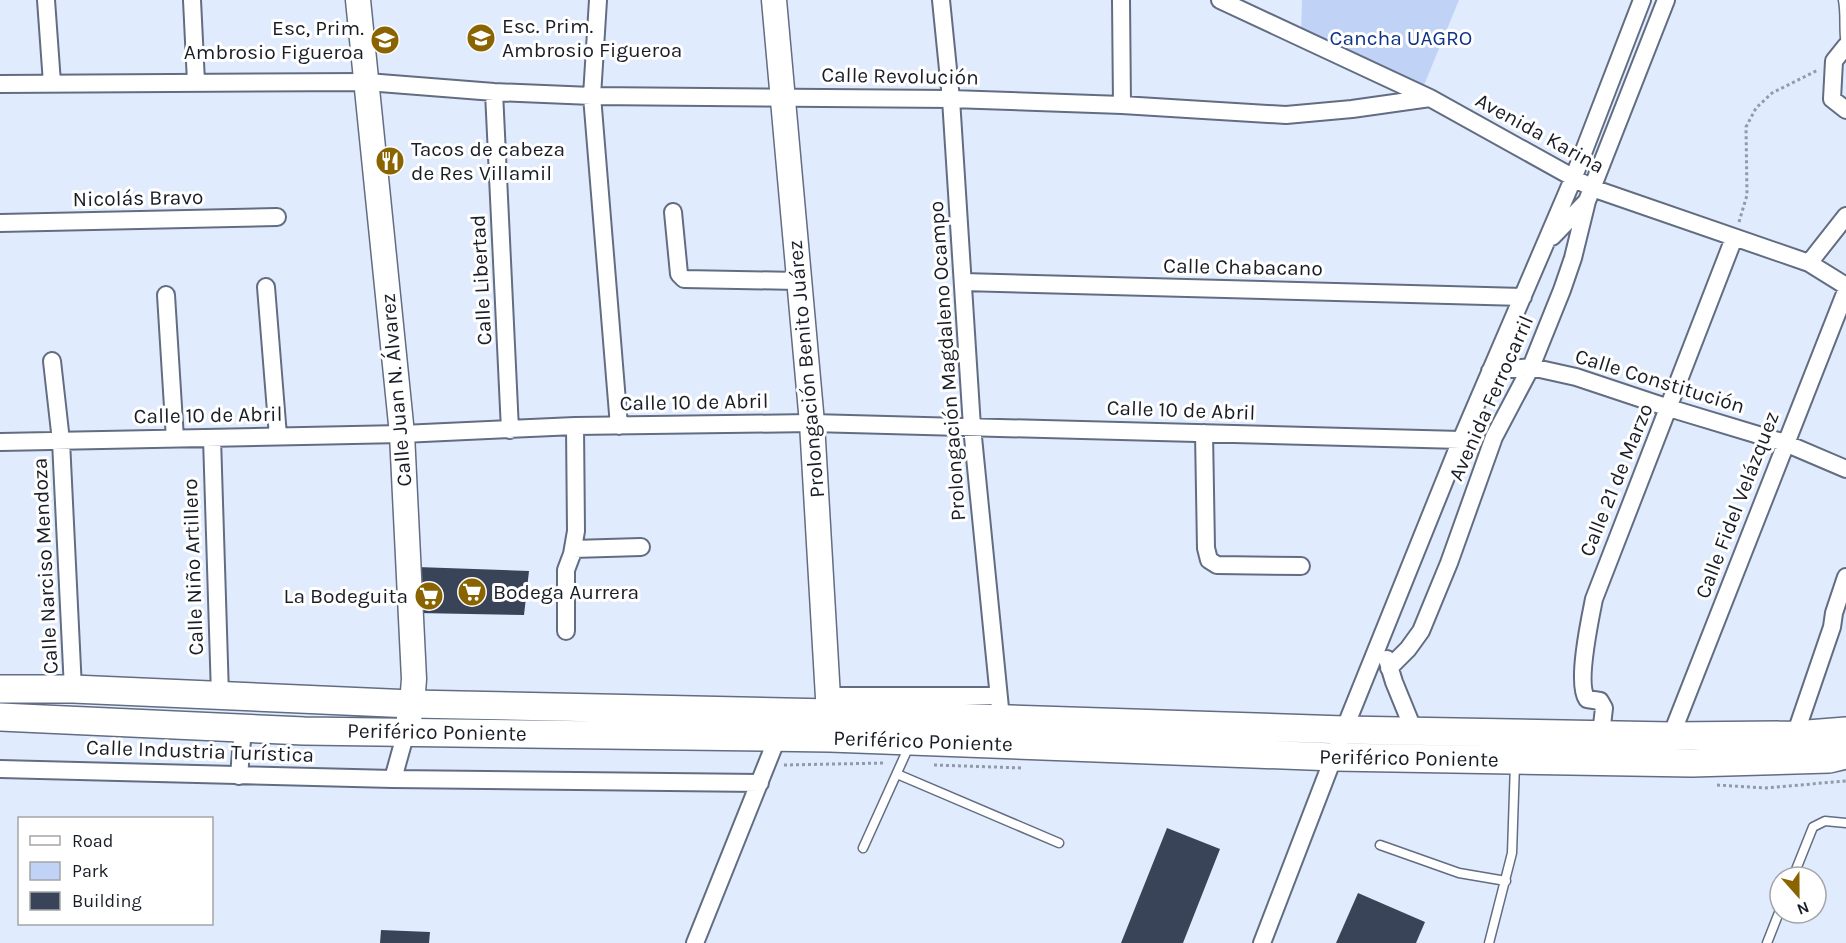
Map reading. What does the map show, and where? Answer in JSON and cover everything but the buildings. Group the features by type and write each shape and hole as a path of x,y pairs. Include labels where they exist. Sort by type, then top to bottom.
{"main road":[{"name":"Calle Juan N. Álvarez","path":"358,0 402,434 414,679 406,732"},
{"name":"Prolongación Benito Juárez","path":"774,0 812,423 830,716"},
{"name":"Periférico Poniente","path":"0,688 220,694 781,724"},
{"name":"Periférico Poniente","path":"913,728 1000,707 1344,730 1671,736 1794,735 1846,730"},
{"name":"Periférico Poniente","path":"0,717 243,728 406,732 781,724 830,716 913,728 1335,757 1692,764 1840,760"}],"street":[{"path":"46,0 52,83"},
{"path":"192,0 196,82"},
{"path":"598,0 592,96 619,426"},
{"name":"Prolongación Magdaleno Ocampo","path":"941,0 951,99 972,427 1000,707"},
{"path":"1121,0 1122,105"},
{"name":"Avenida Karina","path":"1220,0 1430,98 1574,179 1589,195 1809,263 1846,289"},
{"path":"1262,943 1344,730 1461,440 1574,179 1642,0"},
{"name":"Avenida Ferrocarril","path":"1389,668 1421,632 1449,563 1494,437 1531,367 1573,258 1589,195 1666,0"},
{"path":"1846,46 1834,62 1833,99 1846,110"},
{"name":"Calle Revolución","path":"0,84 367,82 494,92 592,96 951,99 1122,105 1286,115 1430,98"},
{"name":"Calle Libertad","path":"494,92 510,430"},
{"path":"1544,246 1589,195"},
{"path":"673,212 679,274 684,279 798,281"},
{"path":"1809,263 1846,216"},
{"name":"Nicolás Bravo","path":"0,223 277,217"},
{"name":"Calle 21 de Marzo","path":"1601,734 1604,708 1600,701 1587,699 1583,688 1586,642 1594,599 1734,238"},
{"name":"Calle Chabacano","path":"963,282 1523,297"},
{"path":"266,287 278,436"},
{"name":"Calle Fidel Velázquez","path":"1671,736 1846,289"},
{"path":"166,295 175,439"},
{"name":"Calle Narciso Mendoza","path":"52,361 61,441 73,689"},
{"name":"Calle Constitución","path":"1490,371 1531,367 1576,377 1785,443 1846,469"},
{"name":"Calle 10 de Abril","path":"0,442 402,434 575,426 812,423 1461,440"},
{"path":"566,632 566,570 576,531 575,426"},
{"path":"1204,433 1206,548 1209,560 1217,565 1300,566"},
{"name":"Calle Niño Artillero","path":"212,438 220,694"},
{"path":"573,549 641,547"},
{"path":"1794,735 1832,627 1834,613 1846,577"},
{"path":"1384,630 1389,668 1414,731"},
{"path":"830,716 1000,707"},
{"path":"695,943 760,783 781,724"},
{"path":"239,776 243,728"},
{"name":"Calle Juan N. Álvarez","path":"393,779 406,732"},
{"name":"Calle Industria Turística","path":"0,770 393,779 760,783"}],"lane":[{"path":"1844,0 1843,31 1846,46"},
{"path":"863,848 897,774 913,728"},
{"path":"1489,943 1506,881 1514,837 1515,760"},
{"path":"897,774 1059,843"},
{"path":"1798,865 1813,827 1825,821 1846,823"},
{"path":"1380,845 1459,873 1506,881"},
{"path":"1767,943 1774,925"}],"path":[{"path":"1734,238 1747,195 1746,127 1756,108 1772,93 1834,62"}],"green space":[{"name":"Cancha UAGRO","path":"1302,0 1459,0 1422,90 1301,33"}],"place":[{"name":"Esc. Prim. Ambrosio Figueroa","path":"481,38"},
{"name":"Esc, Prim. Ambrosio Figueroa","path":"385,40"},
{"name":"Tacos de cabeza de Res Villamil","path":"390,161"},
{"name":"Bodega Aurrera","path":"472,592"},
{"name":"La Bodeguita","path":"429,596"}]}
